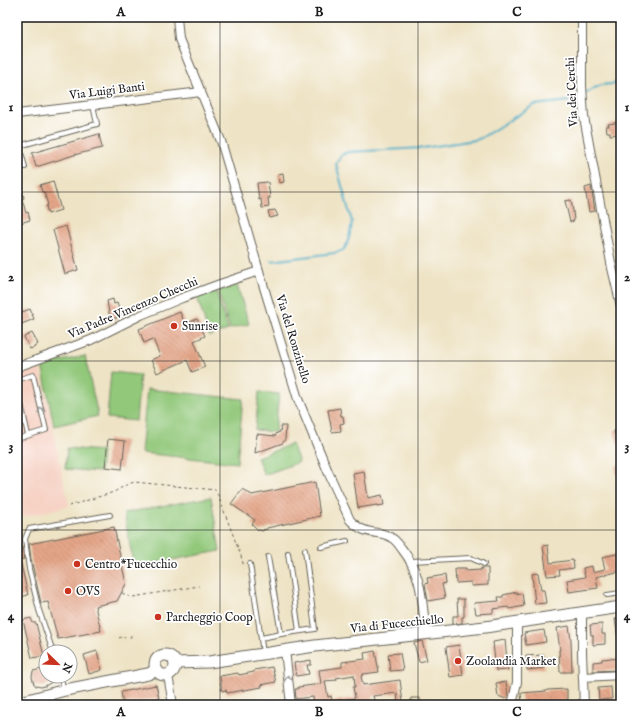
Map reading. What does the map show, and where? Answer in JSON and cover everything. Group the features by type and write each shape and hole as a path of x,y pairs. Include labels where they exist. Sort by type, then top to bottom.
{"main road":[{"name":"Via di Fucecchiello","path":"176,664 209,662 315,646 485,627 621,607"},
{"path":"164,655 170,656 175,660 176,664 175,669 171,673 168,675 162,674 157,670 156,660 164,655"},
{"path":"17,703 118,678 142,673 148,674 157,670"}],"street":[{"name":"Via del Ronzinello","path":"177,17 179,39 221,140 298,399 350,520 364,531 386,534 400,545 411,561 420,583 426,634"},
{"name":"Via dei Cerchi","path":"582,17 582,86 586,132 621,306"},
{"name":"Via Luigi Banti","path":"17,114 201,92"},
{"name":"Via Padre Vincenzo Checchi","path":"17,367 91,340 141,315 182,298 259,271"},
{"path":"582,612 584,705"},
{"path":"512,705 517,682 517,622"},
{"path":"285,650 291,705"},
{"path":"168,675 173,705"},
{"path":"583,678 621,675"}],"lane":[{"path":"19,146 97,124 93,105"},
{"path":"17,138 24,167"},
{"path":"17,380 33,376 46,430 17,439"},
{"path":"17,386 28,435"},
{"path":"50,644 39,610 30,569 25,539 28,529 110,515"},
{"path":"321,547 347,541"},
{"path":"260,638 315,629 304,550"},
{"path":"288,553 299,631"},
{"path":"268,557 280,634"},
{"path":"411,561 472,558 484,564"},
{"path":"250,564 263,654"},
{"path":"608,596 621,593"},
{"path":"63,684 65,690"}],"path":[{"path":"69,506 114,492 134,482 216,490 245,570"},
{"path":"122,593 133,597 199,586"},
{"path":"119,638 131,637 130,635 133,635"}],"shaded area":[{"path":"40,369 69,506 18,518 20,545 17,546 17,426 22,424 17,403 17,375"}],"green space":[{"path":"237,285 249,324 230,329 218,291"},
{"path":"216,291 228,330 209,336 197,296"},
{"path":"85,356 98,416 54,426 42,365"},
{"path":"111,372 140,375 136,421 107,418"},
{"path":"147,389 243,399 237,463 141,453"},
{"path":"259,392 279,394 275,432 255,430"},
{"path":"292,444 299,462 264,475 257,457"},
{"path":"67,448 102,451 100,472 65,469"},
{"path":"211,497 220,551 134,567 124,513"}],"building":[{"path":"621,122 621,134 610,135 610,132 607,132 606,126 609,126 608,124"},
{"path":"99,134 102,148 36,167 32,153"},
{"path":"283,173 284,182 279,183 278,174"},
{"path":"53,181 61,210 48,214 46,206 48,205 40,185"},
{"path":"268,182 270,198 268,198 269,207 262,208 261,199 259,200 257,183"},
{"path":"591,186 595,211 589,212 585,188"},
{"path":"18,188 19,192 22,191 24,198 22,199 26,213 28,212 30,220 17,224 17,189"},
{"path":"571,200 574,221 570,222 565,201"},
{"path":"275,210 278,216 270,218 268,211"},
{"path":"66,226 78,270 65,274 53,230"},
{"path":"113,299 114,304 117,303 119,309 121,308 122,315 117,316 117,318 110,319 107,301"},
{"path":"30,309 34,319 17,326 17,314"},
{"path":"180,312 185,324 197,319 205,336 194,341 205,367 192,372 187,360 157,373 151,360 160,356 153,339 144,343 139,329"},
{"path":"32,333 38,344 30,349 24,337"},
{"path":"340,408 344,423 340,424 341,431 332,432 328,410"},
{"path":"281,426 286,426 285,439 283,443 255,453 257,434 275,436 280,432"},
{"path":"619,429 621,444 618,445 614,431"},
{"path":"108,439 125,441 122,469 105,467"},
{"path":"621,464 621,484 619,484 615,466"},
{"path":"364,471 368,498 382,495 384,505 358,508 353,473"},
{"path":"315,482 320,516 267,528 263,531 258,530 252,524 255,520 231,504 242,489 252,495"},
{"name":"Centro*Fucecchio","path":"114,527 126,584 117,601 95,606 101,631 58,639 48,602 41,603 29,544"},
{"path":"548,545 550,563 573,560 574,568 559,570 560,575 547,576 543,546"},
{"path":"22,547 24,559 20,560 28,595 17,598 17,548"},
{"path":"621,553 621,571 596,577 598,588 569,592 567,580 585,577 583,568 592,566 593,572 605,569 602,557"},
{"path":"481,568 488,568 488,585 471,586 471,582 456,583 455,569 466,569 466,571 481,570"},
{"path":"538,573 541,590 544,590 546,603 535,604 532,574"},
{"path":"445,575 446,583 442,584 445,598 428,601 425,584 428,583 427,578"},
{"path":"517,592 517,594 522,593 524,606 509,609 508,607 493,609 493,613 476,614 474,603 499,601 498,597 503,597 503,595"},
{"path":"457,599 464,599 464,617 462,617 462,623 453,624 453,616 458,616"},
{"path":"31,618 33,623 36,623 41,644 38,644 38,657 32,658 23,620"},
{"path":"621,618 621,639 618,640 615,619"},
{"path":"602,624 602,634 605,634 605,644 593,645 593,635 591,635 590,625"},
{"path":"569,626 572,672 560,672 560,650 557,628"},
{"path":"544,630 546,642 526,645 524,633"},
{"path":"505,640 508,670 496,671 493,642"},
{"path":"422,641 427,660 419,662 414,643"},
{"path":"459,645 463,675 450,677 446,647"},
{"path":"97,651 102,670 89,674 84,655"},
{"path":"375,651 379,672 363,674 361,676 363,685 400,680 403,703 398,703 397,693 373,696 375,705 314,705 313,697 296,699 295,689 298,689 298,687 321,684 319,670 342,667 342,662 365,659 364,653","holes":["354,675 355,687 353,687 355,698 332,701 331,696 328,697 325,681 337,680 336,678"]},
{"path":"400,653 403,670 390,671 388,654"},
{"path":"544,655 544,668 527,670 526,656"},
{"path":"612,658 621,658 621,670 593,671 593,662"},
{"path":"311,660 311,665 307,665 309,674 296,676 294,663"},
{"path":"272,667 276,682 261,685 262,687 227,693 226,690 222,691 220,676 238,673 239,675 254,672 254,670"},
{"path":"38,670 38,684 48,684 41,687 36,686 32,677 33,671"},
{"path":"506,682 508,695 506,699 498,696 496,683"},
{"path":"156,685 159,698 123,704 121,692"},
{"path":"611,687 612,699 599,700 598,688"},
{"path":"567,689 567,701 547,702 547,705 522,705 521,693"},
{"path":"411,698 420,698 421,705 411,705"}],"waterway":[{"path":"585,93 601,85 621,83"},
{"path":"271,261 334,253 342,251 345,248 352,222 336,164 341,155 348,152 423,148 475,140 481,138 534,105 569,101 581,95"}],"place":[{"name":"Sunrise","path":"174,326"},
{"name":"Centro*Fucecchio","path":"77,564"},
{"name":"OVS","path":"68,591"},
{"name":"Parcheggio Coop","path":"158,617"},
{"name":"Zoolandia Market","path":"458,661"}]}
